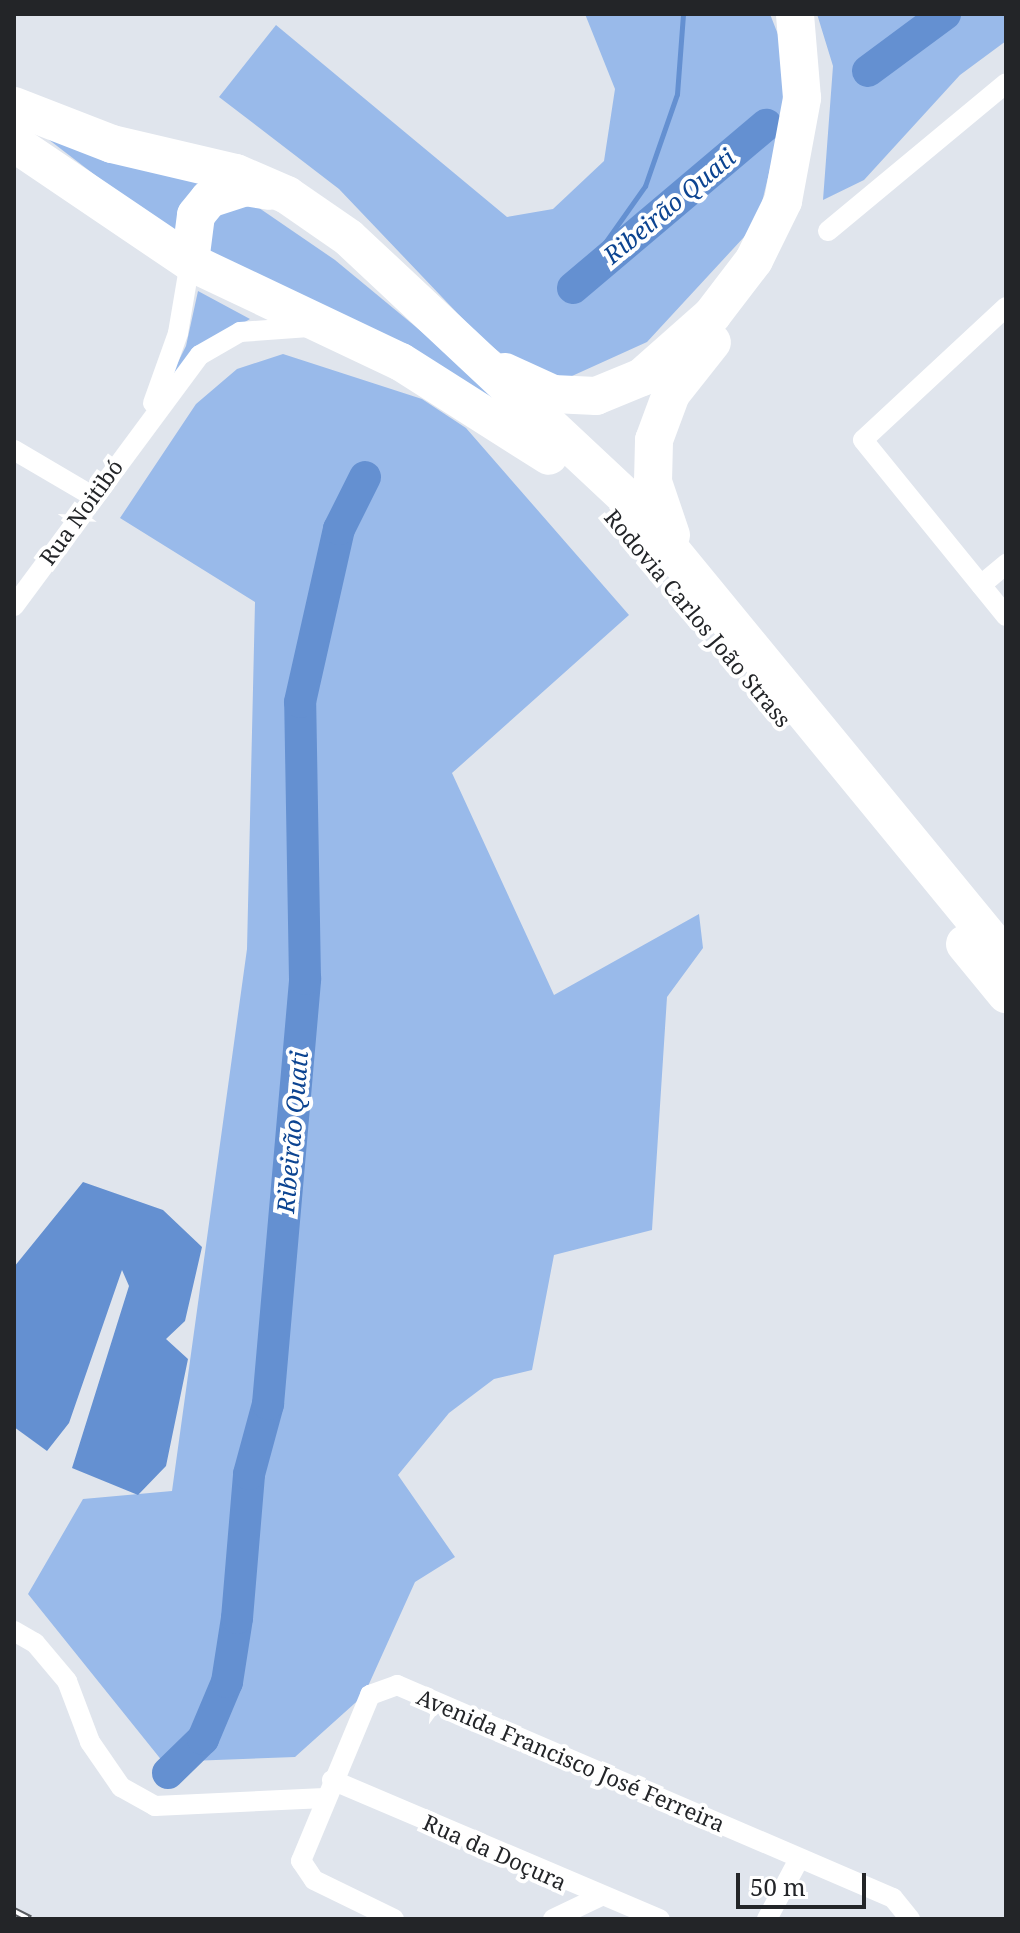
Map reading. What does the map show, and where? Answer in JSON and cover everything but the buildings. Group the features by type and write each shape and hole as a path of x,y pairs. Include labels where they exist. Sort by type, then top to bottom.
{"highway":[{"path":"454,338 532,386 581,398 626,385 686,343 754,260 783,201 802,98 795,14"},
{"path":"686,562 658,505 654,440 671,394 765,277 803,198 820,96 810,14"},
{"path":"14,106 112,144 211,164 287,195"},
{"name":"Rodovia Carlos João Strass","path":"14,143 190,262 479,406 592,495 1006,994"},
{"path":"190,262 196,215 209,199 245,187 287,195"},
{"name":"Rodovia Carlos João Strass","path":"287,195 349,238 634,505 686,562 1006,958"}],"street":[{"path":"828,231 1006,83"},
{"name":"Rua Noitibó","path":"148,418 178,333 190,262"},
{"path":"1006,307 863,440 1006,616"},
{"name":"Rua Noitibó","path":"14,606 148,418 200,355 228,338 257,328 324,327"},
{"path":"14,450 94,497"},
{"path":"981,585 1006,564"},
{"path":"14,1631 35,1643 67,1681 90,1742 121,1787 155,1806 328,1789"},
{"name":"Avenida Francisco José Ferreira","path":"394,1919 314,1880 301,1861 328,1789 370,1695 397,1685 893,1898 910,1919"},
{"name":"Rua da Doçura","path":"328,1789 660,1919"},
{"path":"767,1919 799,1859"},
{"path":"553,1919 599,1897"}],"shaded area":[{"path":"585,14 770,14 786,55 787,98 757,223 647,342 572,376 546,380 526,373 481,338 339,189 219,97 276,25 507,217 553,209 604,161 615,89"},
{"path":"817,14 1006,14 1006,41 960,75 864,180 823,200 833,66"},
{"path":"44,136 214,182 181,241"},
{"path":"249,201 335,260 526,418 207,254 206,221"},
{"path":"198,291 250,319 201,348 164,390 186,346"},
{"path":"283,354 422,399 466,428 629,615 452,773 554,995 699,914 703,948 667,997 652,1230 554,1255 532,1370 494,1379 449,1413 398,1475 455,1557 415,1582 364,1695 295,1757 163,1762 28,1594 83,1499 172,1491 247,949 255,602 120,518 196,404 237,369"},
{"path":"83,1182 163,1210 202,1247 185,1321 166,1339 188,1359 166,1466 138,1495 72,1468 129,1286 122,1270 69,1423 47,1451 14,1427 14,1267"}],"waterway":[{"path":"573,288 645,186 677,94 683,14"},
{"name":"Ribeirão Quati","path":"868,71 945,14"},
{"name":"Ribeirão Quati","path":"573,288 766,125"},
{"name":"Ribeirão Quati","path":"168,1773 203,1739 227,1682 237,1618 249,1474 268,1404 305,979 300,702 339,529 365,477"}],"railway":[{"path":"14,1911 30,1919"}]}
